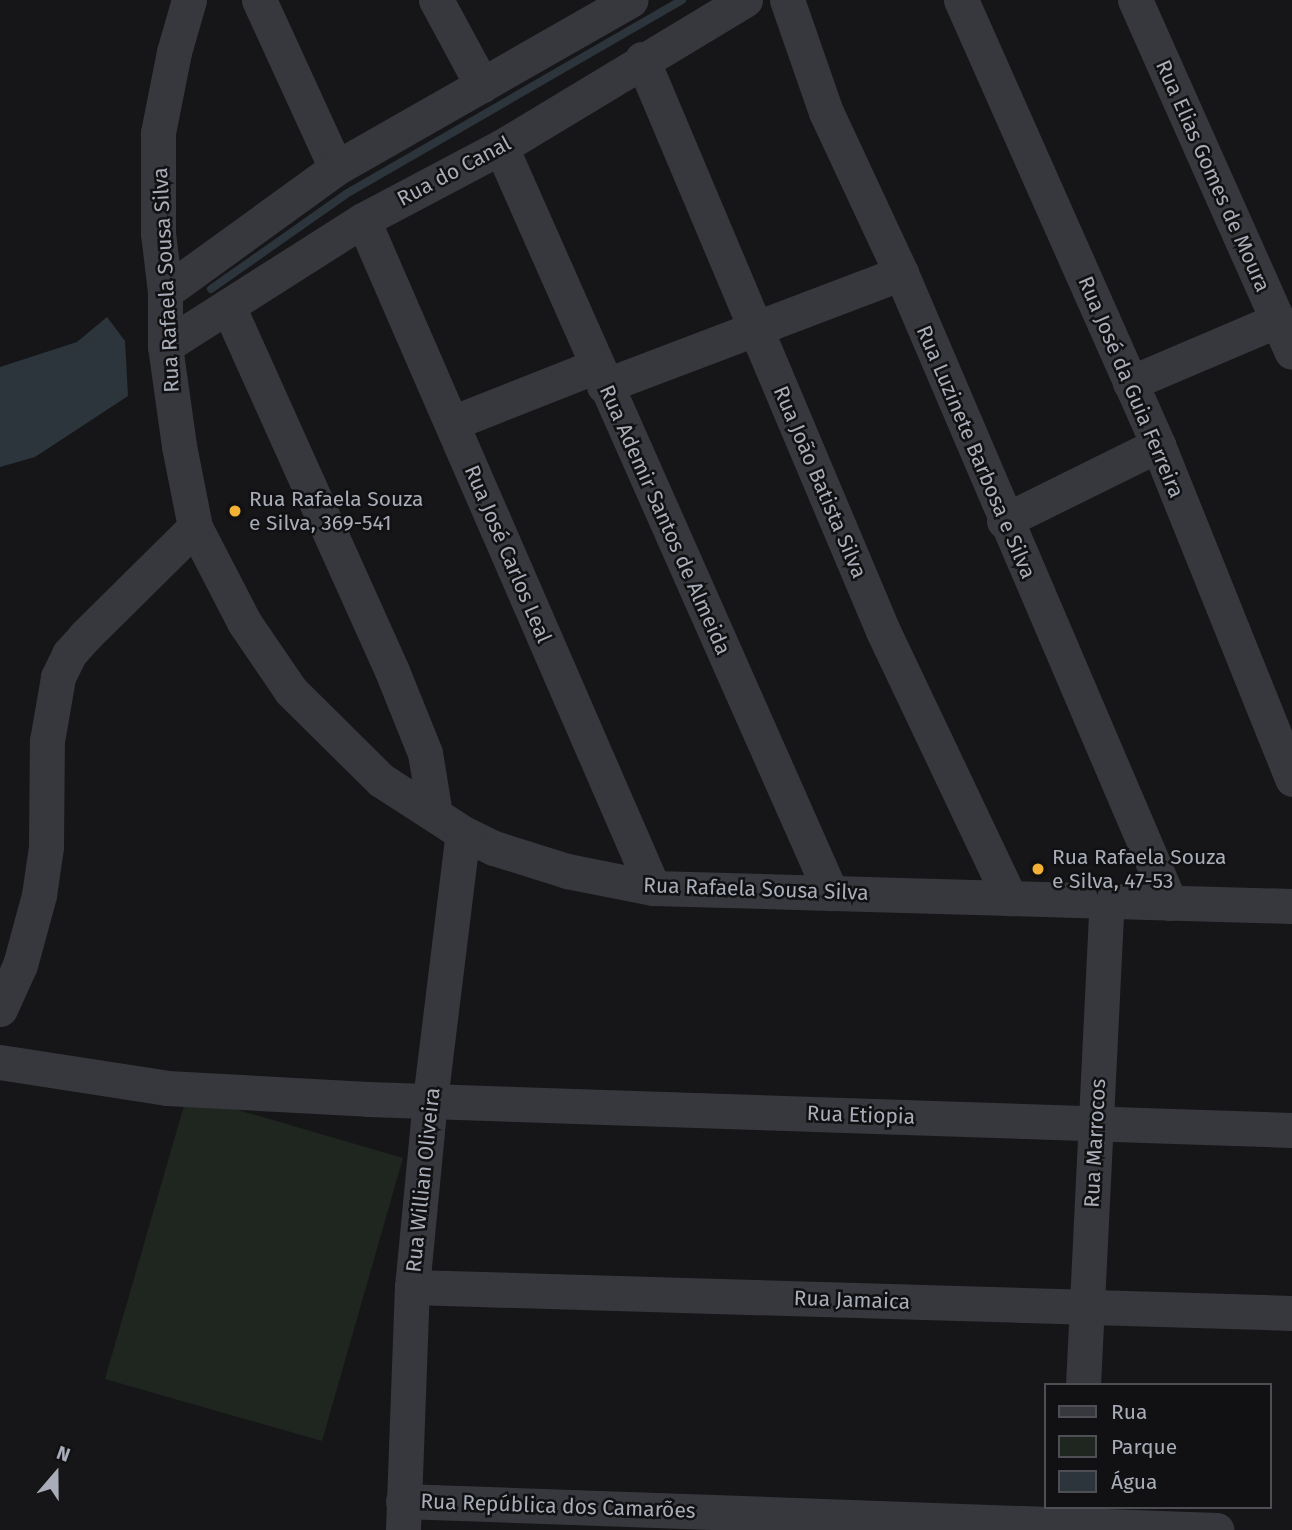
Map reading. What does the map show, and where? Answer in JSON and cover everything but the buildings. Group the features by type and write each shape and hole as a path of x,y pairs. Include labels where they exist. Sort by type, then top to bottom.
{"street":[{"name":"Rua Rafaela Sousa Silva","path":"190,0 174,51 158,133 158,233 165,292 165,346 179,446 195,527 244,622 291,691 381,780 494,848 567,871 653,888 1292,906"},
{"path":"259,0 337,168"},
{"path":"436,0 482,85"},
{"name":"Rua do Canal","path":"165,346 363,220 501,147 642,59 745,0"},
{"name":"Rua Luzinete Barbosa e Silva","path":"787,0 826,112 901,273 1004,521 1109,756 1170,903"},
{"name":"Rua José da Guia Ferreira","path":"961,0 1158,445 1292,779"},
{"name":"Rua Elias Gomes de Moura","path":"1135,0 1292,352"},
{"path":"165,292 337,168 620,3"},
{"name":"Rua João Batista Silva","path":"642,59 883,631 1010,898"},
{"name":"Rua Ademir Santos de Almeida","path":"501,147 600,376 831,893"},
{"name":"Rua José Carlos Leal","path":"363,220 653,888"},
{"path":"452,423 756,328 901,273"},
{"name":"Rua Willian Oliveira","path":"228,306 392,671 425,753 449,823 430,1100 412,1287 403,1515"},
{"path":"1130,383 1278,320"},
{"path":"1004,521 1158,445"},
{"path":"0,1009 20,965 39,895 46,847 47,741 58,677 77,645 195,527"},
{"name":"Rua Marrocos","path":"1083,1383 1107,901"},
{"name":"Rua Etiopia","path":"0,1062 167,1088 430,1100 1292,1130"},
{"name":"Rua Jamaica","path":"412,1287 1292,1313"},
{"name":"Rua República dos Camarões","path":"403,1515 1077,1521 1216,1530"}],"green space":[{"path":"187,1095 403,1158 322,1441 105,1379"}],"water":[{"path":"107,317 125,341 128,396 35,457 0,467 0,367 77,342"}],"waterway":[{"path":"211,289 346,194 682,0"}],"place":[{"name":"Rua Rafaela Souza e Silva, 369-541","path":"235,511"},
{"name":"Rua Rafaela Souza e Silva, 47-53","path":"1038,869"}]}
